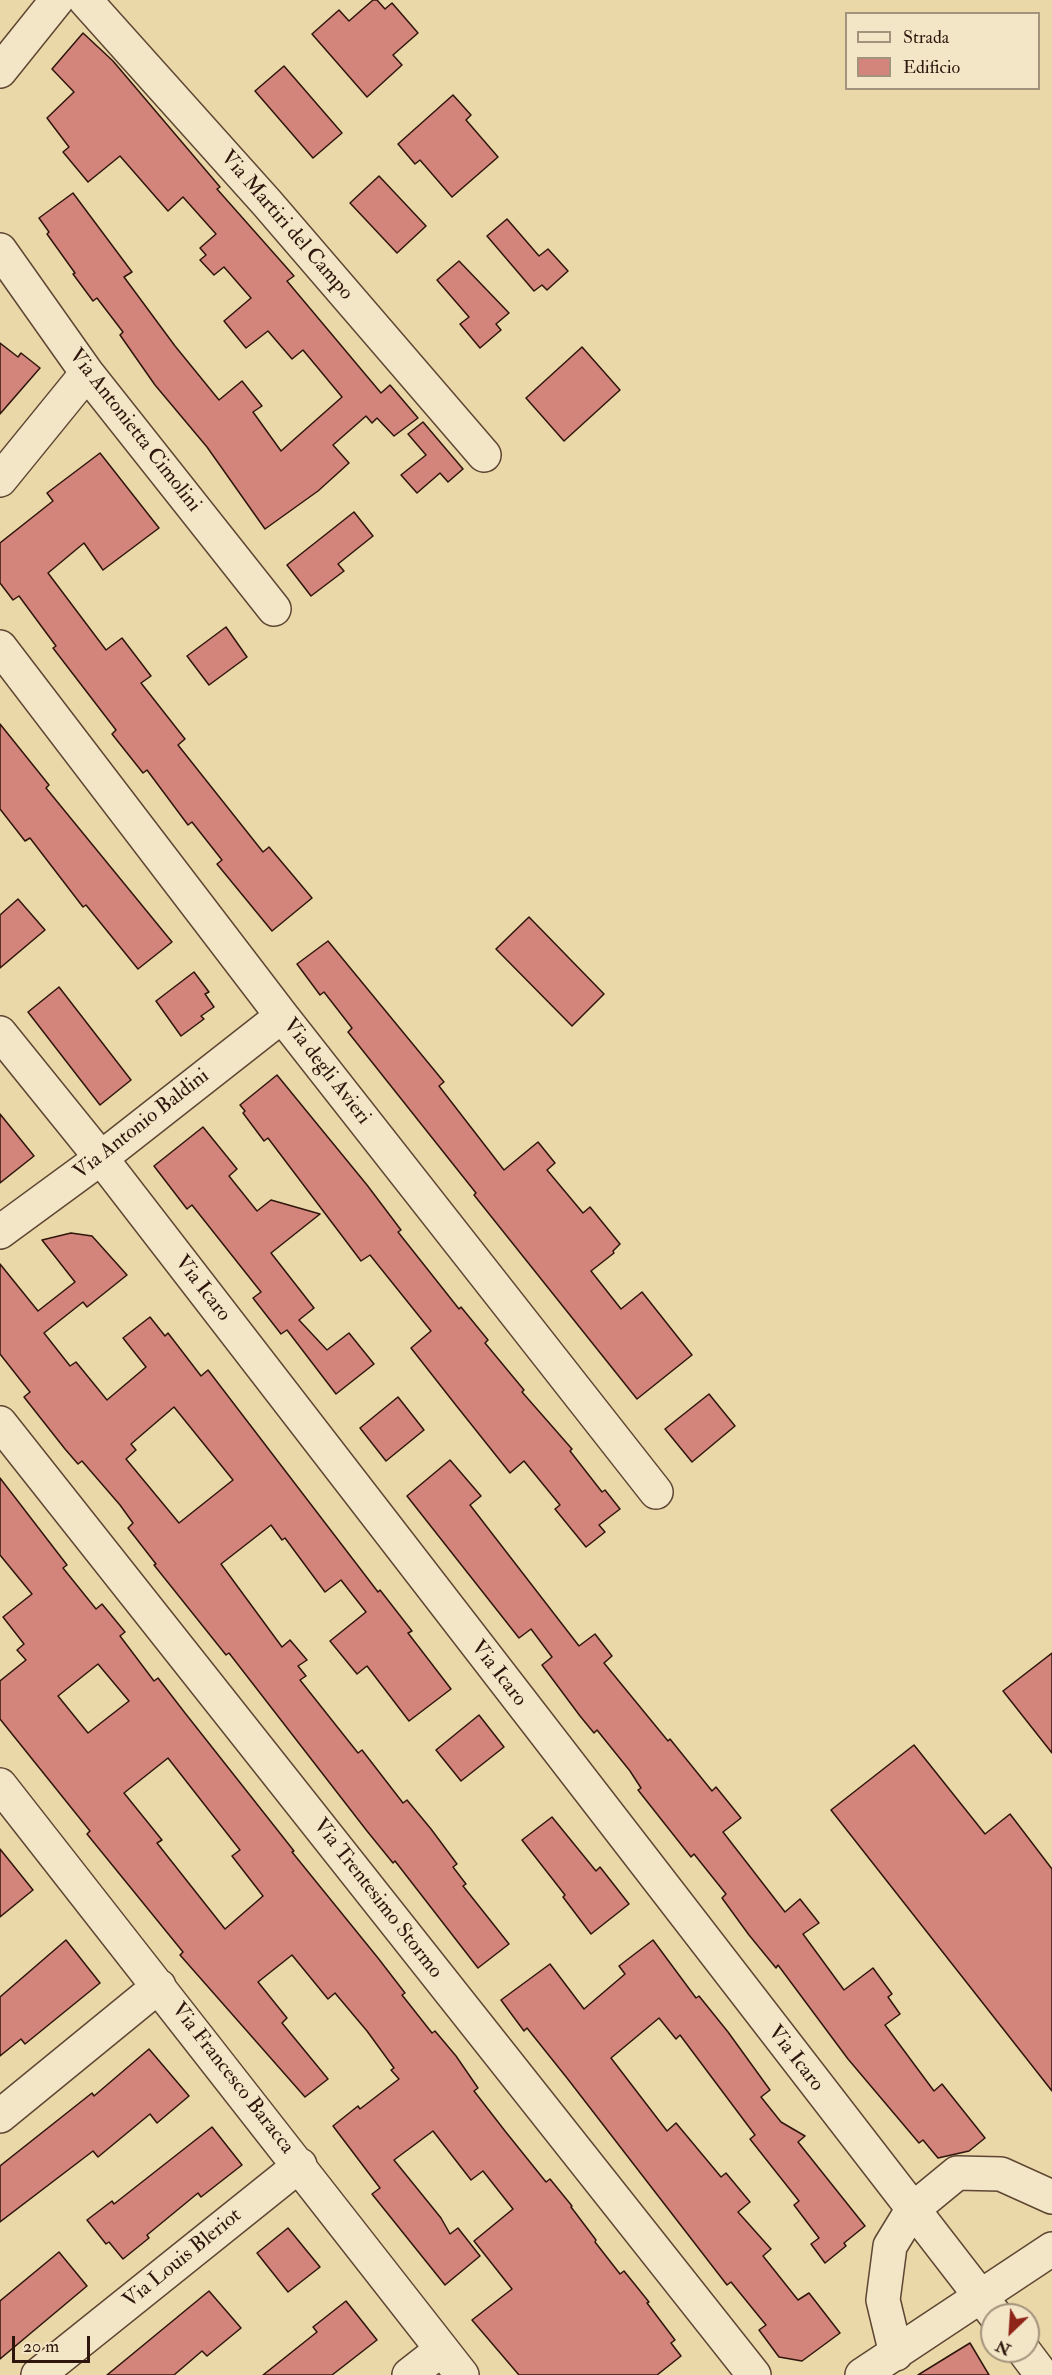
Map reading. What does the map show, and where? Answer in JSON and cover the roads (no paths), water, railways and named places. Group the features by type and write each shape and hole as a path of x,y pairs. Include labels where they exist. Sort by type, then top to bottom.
{"street":[{"path":"0,71 57,0"},
{"name":"Via Martiri del Campo","path":"85,0 267,203 484,454"},
{"name":"Via Antonietta Cimolini","path":"0,250 87,373 274,609"},
{"path":"0,480 87,373"},
{"name":"Via degli Avieri","path":"0,648 282,1016 656,1492"},
{"name":"Via Antonio Baldini","path":"0,1232 101,1158 282,1016"},
{"name":"Via Icaro","path":"0,1033 101,1158 986,2303"},
{"name":"Via Trentesimo Stormo","path":"0,1423 754,2375"},
{"name":"Via Francesco Baracca","path":"4,1799 159,1986 462,2375"},
{"path":"0,2116 159,1986"},
{"name":"Via Louis Bleriot","path":"38,2375 300,2165"},
{"path":"896,2354 883,2300 890,2246 912,2210 957,2173 1001,2174 1052,2197"},
{"path":"991,2303 1052,2249"},
{"path":"862,2375 896,2354 980,2310"},
{"path":"409,2375 441,2350"}]}
